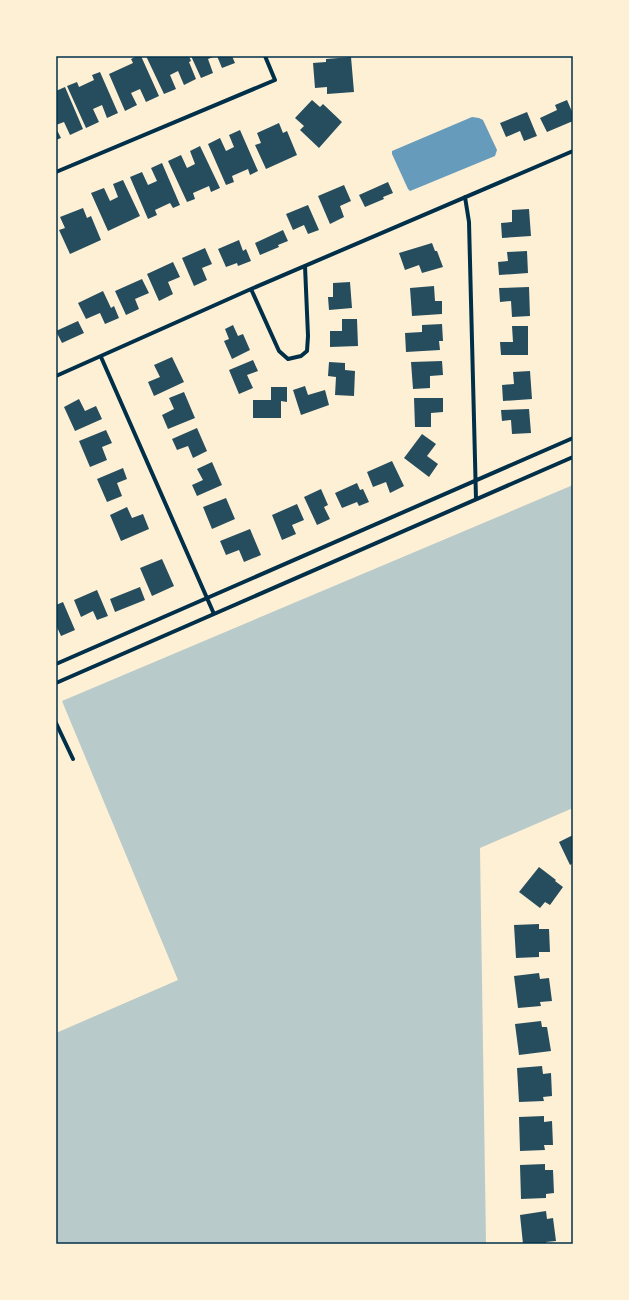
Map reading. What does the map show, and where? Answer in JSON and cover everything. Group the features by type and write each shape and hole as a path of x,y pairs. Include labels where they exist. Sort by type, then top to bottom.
{"street":[{"path":"56,172 275,80 265,56"},
{"path":"56,376 251,289 573,151"},
{"path":"465,198 470,222 476,499"},
{"path":"251,289 279,351 288,359 300,356 307,351 308,336 305,266"},
{"path":"101,357 214,614"},
{"path":"56,664 573,438"},
{"path":"56,684 573,457"},
{"path":"56,723 73,759"}],"shaded area":[{"path":"573,485 573,808 480,848 486,1244 56,1244 56,1033 178,980 62,701"}],"water":[{"path":"472,117 483,120 497,150 495,156 410,191 392,154 392,151"}],"building":[{"path":"141,56 159,96 146,102 140,89 131,93 137,105 125,111 109,74 133,63 131,59"},
{"path":"146,56 189,56 191,61 189,62 196,79 184,85 178,71 170,75 176,89 164,94"},
{"path":"191,56 216,56 208,59 213,73 201,78"},
{"path":"217,56 232,56 235,63 222,68"},
{"path":"351,57 354,92 327,94 327,87 315,88 313,63 326,62 326,59"},
{"path":"100,72 118,113 107,118 102,105 93,109 99,122 86,128 67,86 77,82 79,87 94,80 92,75"},
{"path":"65,87 83,129 70,135 64,122 56,125 56,91"},
{"path":"312,100 320,107 323,104 342,122 319,148 300,130 304,126 295,118"},
{"path":"567,100 573,114 573,121 547,132 540,118 557,110 555,105"},
{"path":"527,112 537,136 524,141 520,131 506,137 500,123"},
{"path":"279,123 283,133 287,131 297,155 266,169 255,145 261,143 257,133"},
{"path":"56,128 61,138 56,140"},
{"path":"240,130 258,171 250,175 248,169 232,176 234,182 226,185 208,144 220,138 226,151 234,147 229,135"},
{"path":"200,146 220,188 211,192 209,186 193,193 195,199 187,202 168,161 181,155 187,168 195,164 190,151"},
{"path":"162,163 180,205 173,208 170,203 155,210 157,215 148,219 130,177 142,172 148,185 157,181 151,168"},
{"path":"123,180 140,216 108,231 91,193 104,188 110,201 118,197 113,184"},
{"path":"388,182 393,193 383,197 384,199 365,207 359,195"},
{"path":"344,185 351,201 340,206 344,217 330,224 318,196"},
{"path":"308,205 319,230 308,234 304,225 293,230 286,214"},
{"path":"83,208 87,218 91,216 101,240 70,254 59,230 65,228 60,217"},
{"path":"529,209 531,236 502,238 501,223 512,222 512,210"},
{"path":"283,230 288,241 278,245 279,247 260,255 255,243"},
{"path":"239,240 243,251 246,249 251,261 238,266 237,263 226,267 218,249"},
{"path":"432,243 435,251 437,251 443,267 422,273 419,265 405,270 399,253"},
{"path":"205,248 212,264 202,268 207,280 194,286 182,258"},
{"path":"527,251 528,273 499,275 498,262 508,261 507,252"},
{"path":"173,262 180,277 168,282 173,294 159,301 147,274"},
{"path":"142,279 149,293 135,299 139,309 126,315 115,291"},
{"path":"350,282 352,308 329,310 328,297 333,297 333,283"},
{"path":"434,286 435,301 442,301 442,314 412,316 410,288"},
{"path":"529,287 530,316 512,317 511,301 500,302 499,288"},
{"path":"103,291 111,308 114,306 119,318 105,324 100,313 86,319 78,303"},
{"path":"342,319 357,319 358,346 330,347 330,331 342,331"},
{"path":"78,321 84,333 62,343 56,331"},
{"path":"442,324 443,341 439,341 440,350 406,352 405,333 422,332 422,325"},
{"path":"233,325 238,336 243,334 250,350 232,359 224,341 229,339 225,329"},
{"path":"512,326 528,326 528,355 501,355 500,342 513,342"},
{"path":"172,357 184,382 154,396 148,382 160,377 154,365"},
{"path":"253,360 258,371 247,375 253,388 239,394 229,370"},
{"path":"442,361 443,375 430,376 430,388 413,389 411,362"},
{"path":"329,362 345,363 345,370 355,371 354,396 335,395 336,377 328,376"},
{"path":"530,371 532,399 503,401 502,385 514,384 513,372"},
{"path":"305,386 308,395 325,390 329,405 301,415 293,390"},
{"path":"271,387 287,387 287,402 281,401 281,418 253,418 253,400 271,400"},
{"path":"184,392 195,418 168,429 162,415 174,409 169,398"},
{"path":"414,398 443,398 443,412 431,413 431,427 415,427"},
{"path":"79,399 85,411 96,406 102,419 75,431 64,407"},
{"path":"529,409 531,433 512,434 511,420 502,421 501,410"},
{"path":"197,428 207,451 193,458 188,446 177,450 172,439"},
{"path":"106,430 112,443 102,447 107,460 90,467 79,441"},
{"path":"422,434 436,444 427,456 438,464 429,477 404,458"},
{"path":"392,461 404,486 390,493 386,482 373,487 367,472"},
{"path":"212,462 222,485 197,496 192,485 203,480 197,469"},
{"path":"123,468 127,479 117,483 122,496 107,502 97,479"},
{"path":"357,483 360,490 363,489 369,502 359,506 357,502 342,508 335,493"},
{"path":"321,489 328,505 324,507 330,519 317,525 304,497"},
{"path":"226,498 235,519 212,529 203,507"},
{"path":"297,504 304,520 292,525 296,534 282,540 272,515"},
{"path":"127,507 132,518 143,514 149,529 121,541 110,515"},
{"path":"250,529 261,555 244,562 239,550 226,555 220,541"},
{"path":"162,559 174,586 152,596 140,568"},
{"path":"140,587 145,600 115,612 110,599"},
{"path":"97,590 108,616 97,620 93,611 81,617 74,600"},
{"path":"63,602 75,630 61,636 56,625 56,605"},
{"path":"573,835 573,863 570,865 559,842"},
{"path":"539,867 563,887 550,905 545,902 540,908 519,892"},
{"path":"539,924 539,929 549,929 550,952 539,952 539,957 516,958 514,925"},
{"path":"539,973 540,979 549,978 552,1001 540,1002 541,1006 518,1008 514,976"},
{"path":"541,1021 542,1027 547,1027 551,1051 519,1055 515,1024"},
{"path":"542,1066 543,1074 551,1073 552,1096 543,1097 544,1101 519,1102 517,1068"},
{"path":"544,1116 544,1122 552,1121 553,1145 544,1145 545,1150 520,1151 519,1117"},
{"path":"545,1164 545,1170 553,1170 554,1193 546,1194 546,1198 521,1199 520,1165"},
{"path":"546,1211 547,1219 553,1218 556,1241 546,1242 547,1244 523,1244 520,1215"}]}
